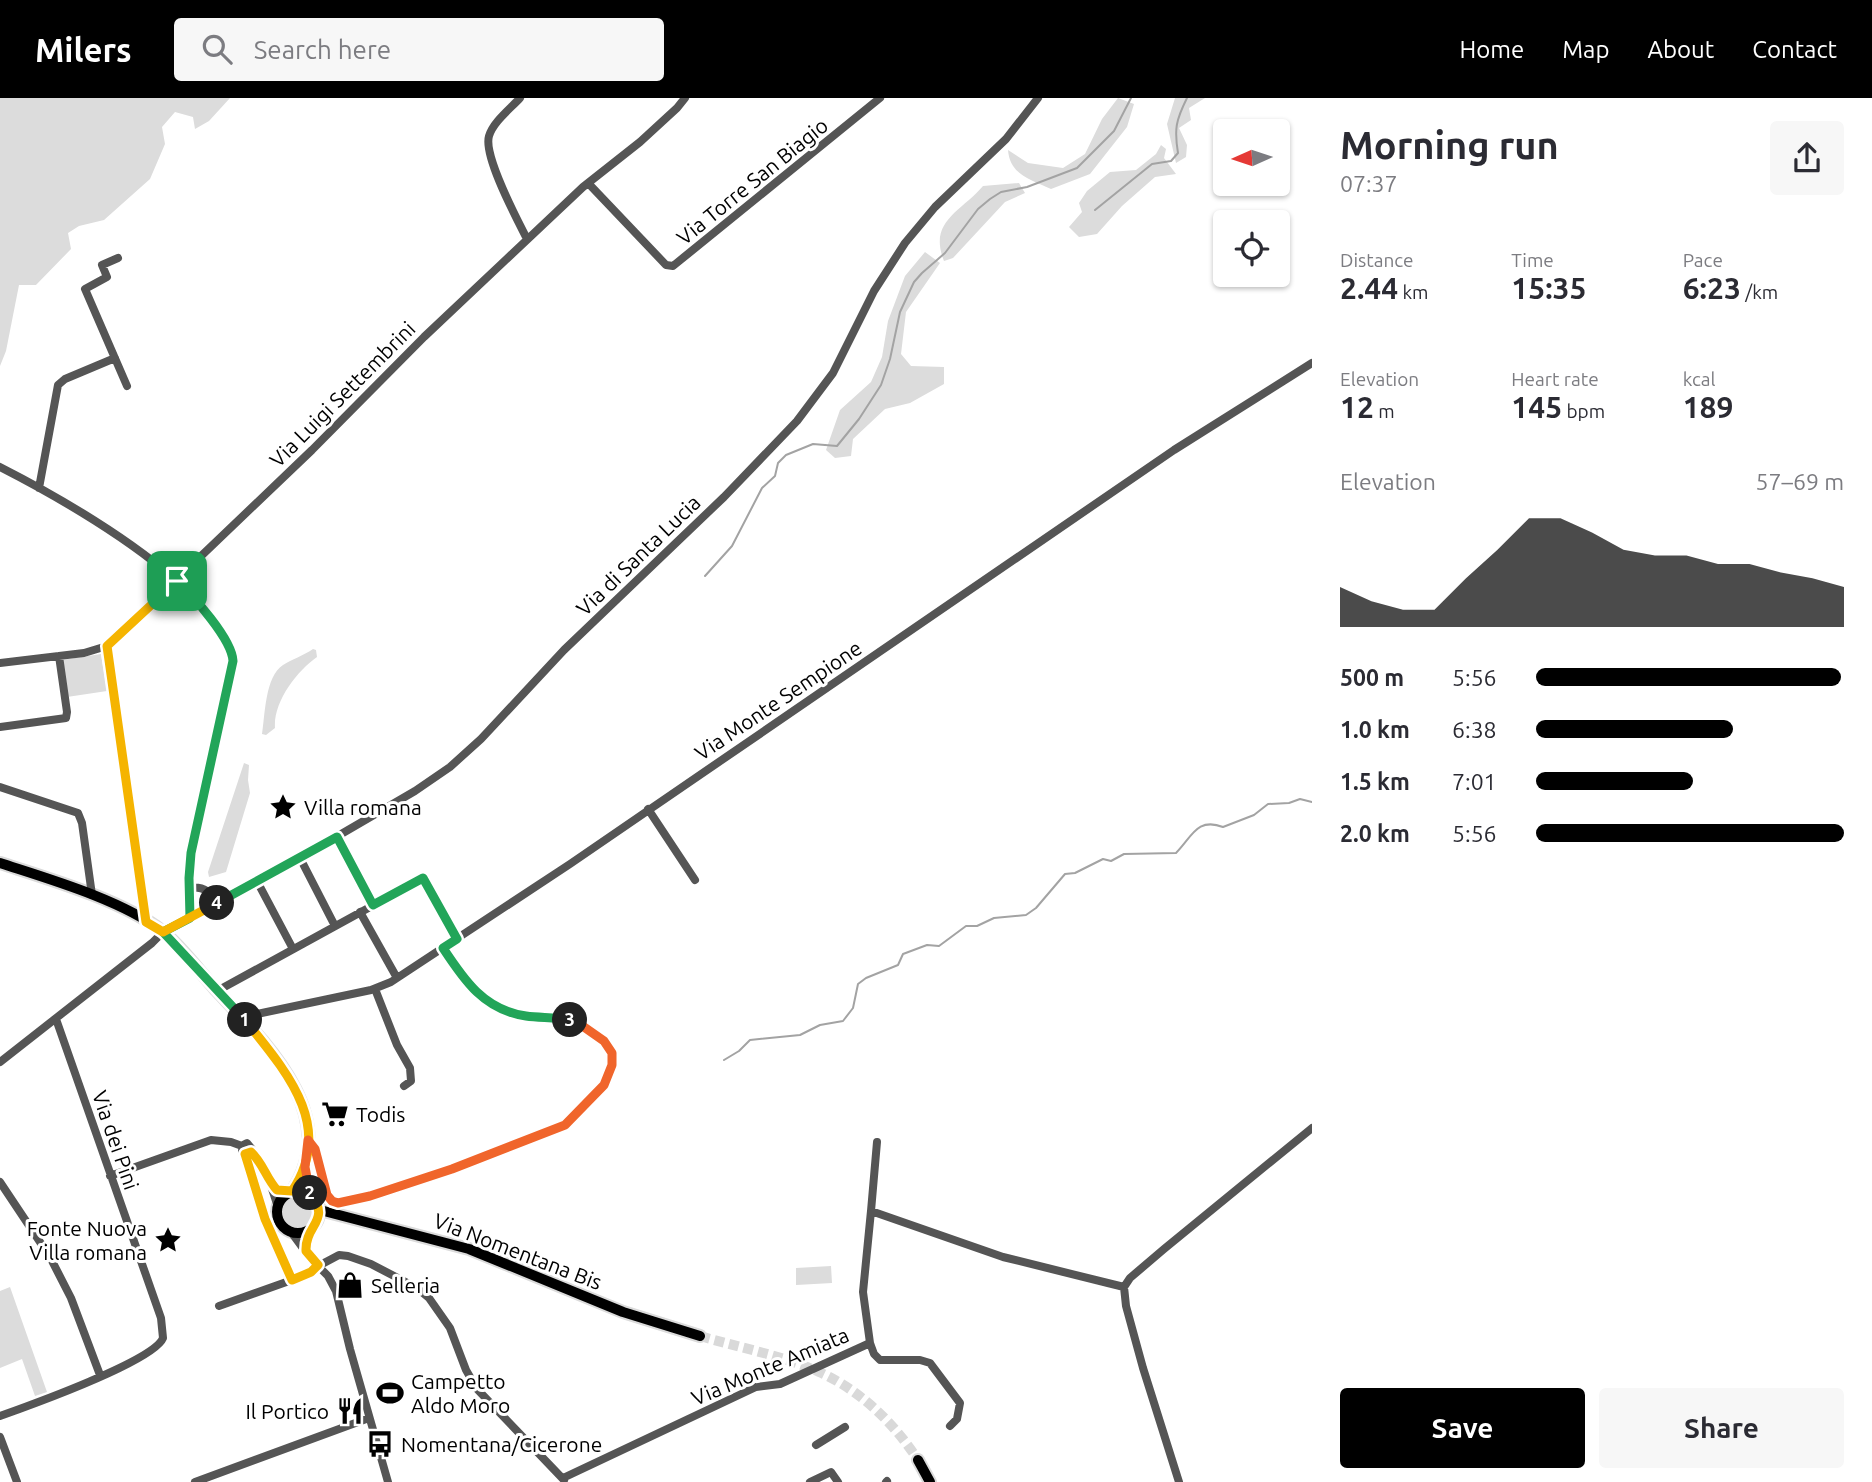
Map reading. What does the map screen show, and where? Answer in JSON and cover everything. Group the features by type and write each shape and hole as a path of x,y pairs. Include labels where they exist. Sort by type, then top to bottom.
{"main road":[{"path":"0,863 92,895 163,932 243,1017 294,1085 305,1111 308,1140 305,1167 302,1177 291,1192 284,1196 278,1207 279,1222 297,1234 309,1231 317,1222 320,1210 307,1188 305,1167"},
{"path":"291,1192 306,1192 312,1195"},
{"name":"Via Nomentana Bis","path":"320,1210 469,1250 631,1315 700,1336"},
{"path":"918,1460 930,1482"}],"street":[{"path":"520,98 491,131 488,147 499,180 527,239"},
{"name":"Via Luigi Settembrini","path":"0,663 97,651 107,646 527,239 587,183 640,142 685,98"},
{"name":"Via Torre San Biagio","path":"587,183 666,265 673,266 689,256 880,98"},
{"name":"Via di Santa Lucia","path":"0,1062 163,932 337,837 423,786 466,754 564,650 724,497 802,415 828,380 874,291 900,250 935,207 1006,139 1038,98"},
{"path":"118,258 102,265 107,278 85,289 127,386"},
{"path":"39,488 58,385 65,379 115,358"},
{"name":"Via Monte Sempione","path":"243,1017 375,989 397,978 1038,545 1174,450 1312,363"},
{"path":"0,467 117,537 177,581 223,636 230,649 233,657 191,853 190,918"},
{"path":"107,646 146,922"},
{"path":"0,727 66,718 58,656"},
{"path":"0,786 78,813 82,823 92,895"},
{"path":"648,809 695,880"},
{"path":"337,837 373,905"},
{"path":"300,858 335,926"},
{"path":"217,991 423,878 457,939"},
{"path":"257,881 293,949"},
{"path":"189,888 206,890 217,903"},
{"path":"360,912 397,978"},
{"path":"308,1140 315,1149 328,1197 336,1203 345,1202 452,1169 563,1126 604,1085 611,1073 612,1059 610,1049 602,1039 572,1021 515,1014 488,1001 469,986 443,948"},
{"path":"375,989 397,1045 411,1070 412,1080 404,1086"},
{"name":"Via dei Pini","path":"0,1416 100,1376 155,1349 161,1344 164,1334 153,1295 55,1019"},
{"path":"1180,1482 1143,1368 1125,1301 1124,1287 1130,1278 1156,1256 1312,1128"},
{"path":"110,1175 211,1140 231,1142 260,1161 271,1183 278,1207"},
{"name":"Via Monte Amiata","path":"564,1480 756,1387 780,1384 870,1343 863,1296 877,1142"},
{"path":"246,1151 265,1219 292,1280"},
{"path":"0,1182 55,1266 74,1304 100,1376"},
{"path":"271,1183 279,1191 291,1192"},
{"path":"870,1211 1003,1257 1124,1287"},
{"path":"306,1251 309,1231"},
{"path":"291,1232 330,1279 336,1292 388,1482"},
{"path":"219,1306 311,1272 318,1265 339,1255 371,1264 424,1292 450,1328 469,1376 481,1394 564,1480"},
{"path":"870,1343 874,1354 880,1360 920,1360 933,1364 960,1403 957,1419 950,1426"},
{"path":"195,1482 369,1418"},
{"path":"816,1445 845,1427"},
{"path":"0,1437 16,1482"},
{"path":"810,1482 831,1472 838,1482"}],"shaded area":[{"path":"0,98 230,98 209,121 195,129 193,117 175,112 162,127 165,144 150,179 104,220 79,226 68,233 71,249 36,285 19,285 6,351 0,366"},
{"path":"1118,98 1134,104 1127,127 1090,174 1051,189 1017,171 1008,150 1028,163 1063,168 1085,154 1102,119"},
{"path":"1175,98 1205,98 1189,108 1191,120 1179,128 1187,145 1186,157 1176,163 1167,124"},
{"path":"1161,145 1166,149 1164,158 1176,174 1155,177 1122,206 1097,234 1079,237 1069,227 1082,212 1079,203 1087,191 1110,172 1136,170 1156,154"},
{"path":"1019,183 1025,193 1005,202 953,258 944,261 940,236 949,218 983,186"},
{"path":"925,252 940,263 906,312 901,354 911,366 944,367 944,384 910,403 885,409 853,439 851,456 835,458 826,450 840,410 871,382 882,357 888,321 905,276"},
{"path":"313,649 316,650 317,657 302,670 282,698 275,718 275,728 266,735 262,734 269,687 277,670"},
{"path":"101,654 107,691 67,697 62,660"},
{"path":"244,763 249,765 250,793 226,872 209,877 208,872"},
{"path":"298,1197 309,1201 313,1212 309,1223 298,1227 287,1223 283,1212 287,1201"},
{"path":"831,1266 832,1283 796,1285 796,1268"},
{"path":"10,1287 47,1392 35,1396 22,1359 0,1368 0,1291"}],"waterway":[{"path":"705,576 732,546 762,488 775,476 778,463 786,455 813,444 837,446 859,419 881,385 890,359 900,312 914,282 945,253 978,209 1001,192 1027,187 1077,168 1114,131 1131,98"},
{"path":"1095,210 1152,164 1171,161 1178,153 1177,125 1187,98"},
{"path":"724,1060 750,1040 800,1035 820,1025 843,1021 853,1008 858,984 866,978 898,965 903,954 927,945 939,946 966,926 977,926 994,918 1026,915 1036,908 1065,874 1075,873 1103,859 1111,861 1124,854 1176,853 1201,827 1223,827 1254,815 1268,804 1289,803 1300,799 1312,802"}],"tunnel":[{"path":"700,1336 791,1361 834,1379 875,1409 898,1433 918,1460"}],"place":[{"name":"Villa romana","path":"283,807"},
{"name":"Todis","path":"335,1114"},
{"name":"Fonte Nuova Villa romana","path":"168,1240"},
{"name":"Selleria","path":"350,1285"},
{"name":"Campetto Aldo Moro","path":"390,1393"},
{"name":"Il Portico","path":"350,1411"},
{"name":"Nomentana/Cicerone","path":"380,1444"}],"route":[{"path":"177,581 107,646 146,922 163,932 172,927 190,918 229,897 337,837 373,905 423,878 457,939 443,948 465,981 479,995 512,1013 560,1018 577,1023 603,1040 612,1055 612,1069 606,1083 563,1126 452,1169 370,1196 334,1203 327,1195 315,1149 308,1140 305,1167 307,1188 319,1205 320,1216 309,1231 306,1251 318,1265 311,1272 292,1280 265,1219 245,1154 251,1152 258,1159 277,1190 292,1191 302,1177 305,1167 308,1126 302,1102 288,1076 243,1017 163,932 190,918 191,853 233,661 223,636 177,581"}]}
